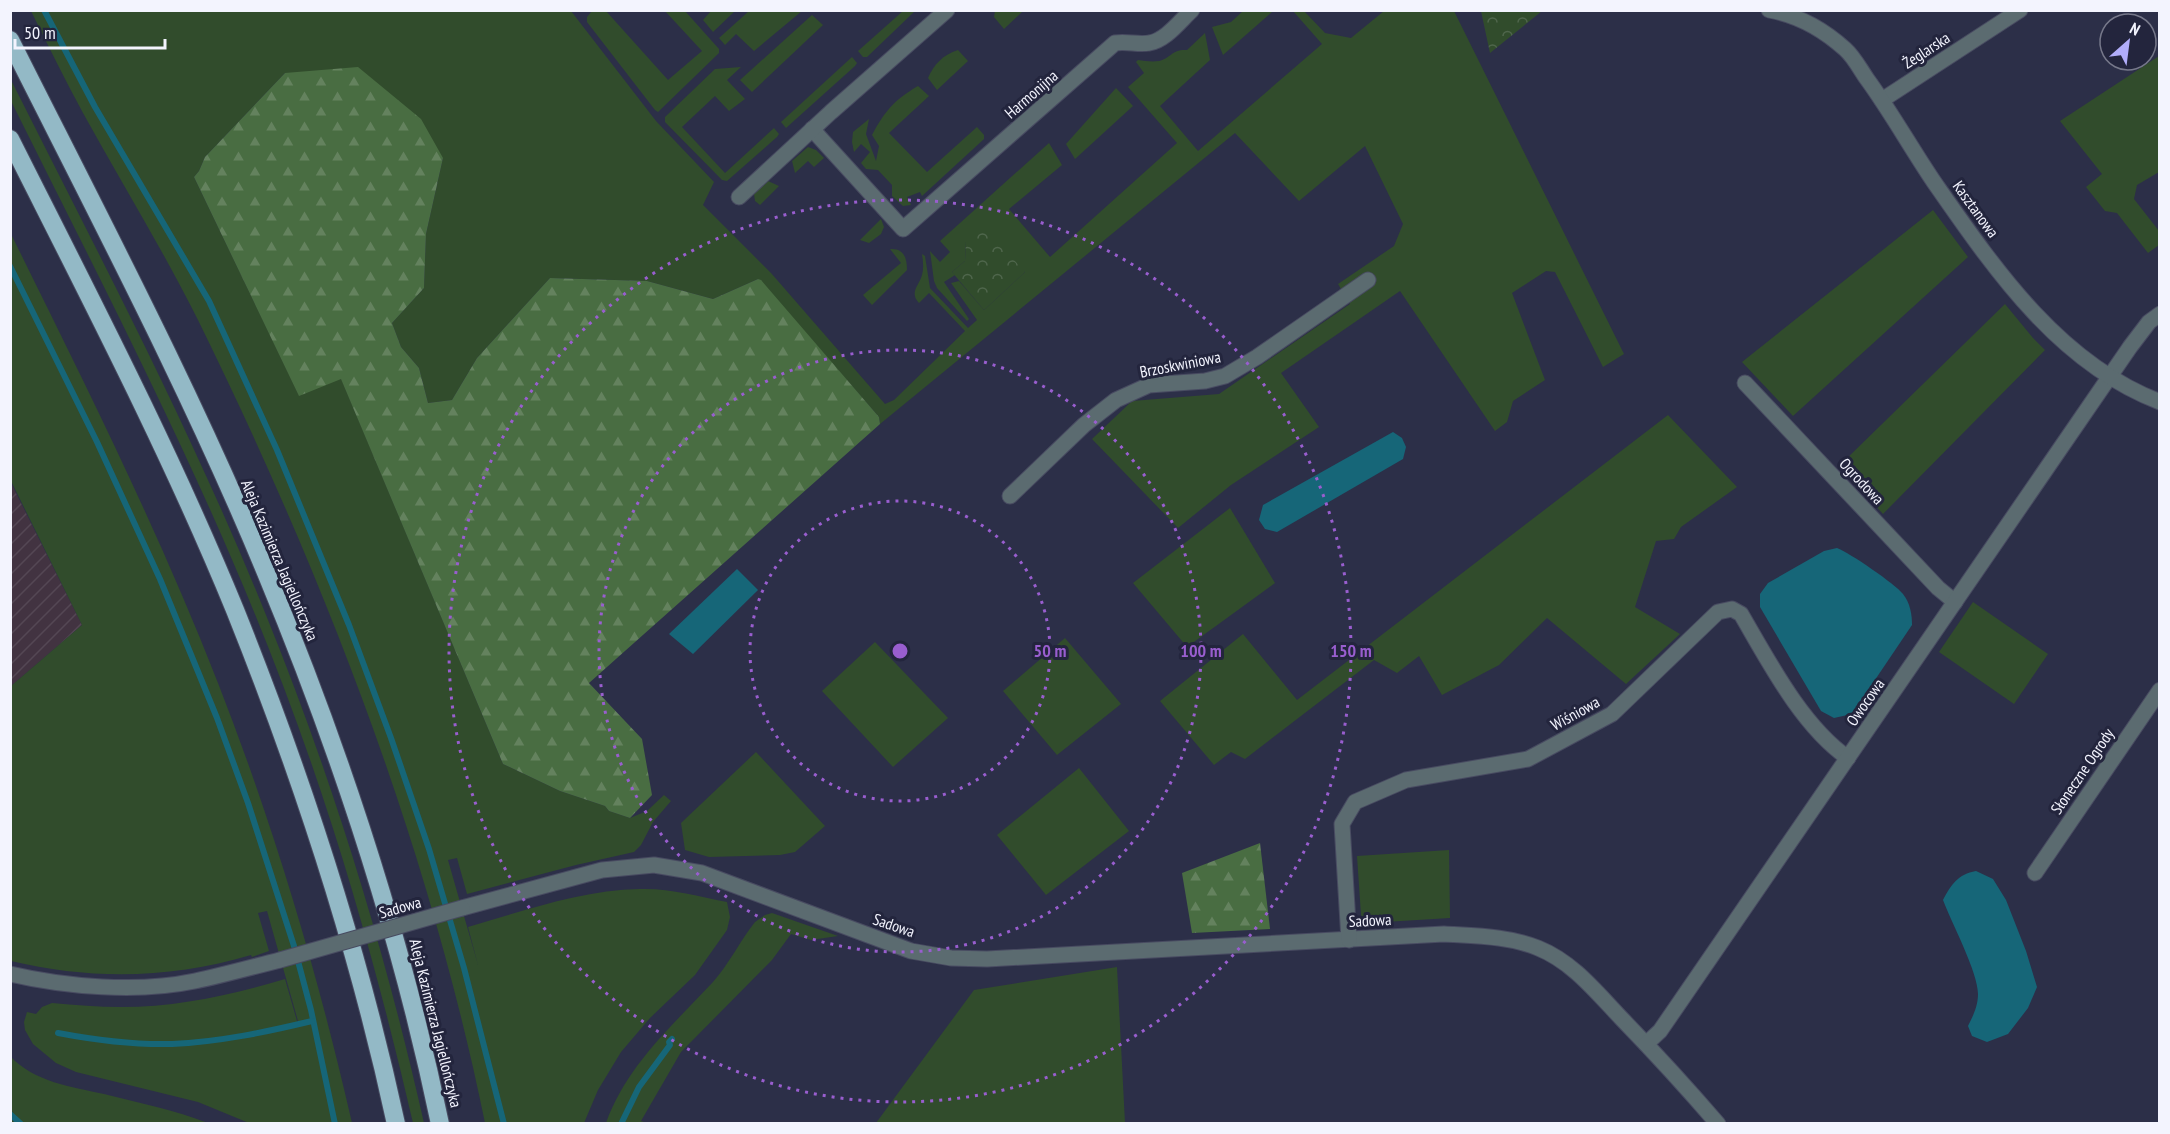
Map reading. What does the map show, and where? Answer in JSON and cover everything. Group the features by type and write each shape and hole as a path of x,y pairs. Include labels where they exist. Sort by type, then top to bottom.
{"highway":[{"name":"Aleja Kazimierza Jagiellończyka","path":"10,40 196,416 267,574 345,780 381,890 418,1025 441,1124"},
{"path":"10,139 158,436 234,609 269,696 314,822 341,909 363,987 396,1124"}],"street":[{"path":"739,197 947,10"},
{"name":"Harmonijna","path":"812,129 903,229 1115,43 1126,41 1149,43 1161,38 1191,10"},
{"name":"Kasztanowa","path":"1769,10 1798,14 1847,51 1882,100 1933,180 1985,252 2053,333 2110,378 2160,402"},
{"name":"Żeglarska","path":"1882,100 2020,10"},
{"name":"Brzoskwiniowa","path":"1010,496 1084,425 1116,400 1149,385 1205,381 1225,376 1257,357 1368,280"},
{"name":"Owocowa","path":"1646,1044 1660,1031 2149,322 2160,314"},
{"name":"Ogrodowa","path":"1745,383 1938,588 1955,602"},
{"name":"Wiśniowa","path":"1349,940 1342,824 1355,802 1406,780 1528,759 1612,714 1718,612 1732,609 1741,614 1788,694 1835,749 1848,758"},
{"name":"Słoneczne Ogrody","path":"2034,873 2160,690"},
{"name":"Sadowa","path":"10,974 80,986 135,987 193,982 602,870 654,865 702,873 911,951 951,958 987,959 1444,934 1487,937 1512,940 1537,948 1571,968 1646,1044 1718,1124"}],"shaded area":[{"path":"10,481 82,625 11,686 10,686"}],"green space":[{"path":"1481,10 1542,11 1490,53"},
{"path":"31,11 571,11 656,121 714,182 703,205 771,273 885,404 894,400 965,331 929,293 919,303 916,299 915,292 923,270 922,254 925,256 930,288 968,328 977,320 951,283 959,281 984,310 1025,272 966,241 965,261 952,272 955,275 944,282 969,319 967,321 937,288 930,251 940,262 950,252 940,241 1049,143 1062,165 1009,209 1050,257 1177,143 1128,87 1144,73 1136,62 1138,60 1159,61 1175,52 1187,50 1205,33 1210,60 1160,106 1198,151 1322,44 1293,11 1304,11 1325,33 1351,38 1384,11 1454,11 1624,354 1603,367 1555,272 1546,271 1512,293 1545,380 1513,401 1507,422 1495,431 1400,291 1281,373 1319,427 1231,485 1178,528 1092,439 1132,401 1219,394 1350,304 1338,284 1394,246 1403,224 1365,146 1299,201 1235,133 880,424 879,417 758,279 713,299 647,281 550,278 477,358 452,400 428,403 419,368 401,347 392,323 424,288 426,234 443,158 285,73 205,157 194,177 299,395 341,378 503,764 560,791 605,806 609,811 630,818 647,811 664,795 671,801 653,822 641,845 634,852 467,894 457,858 448,860 478,965 468,927 574,897 618,890 662,890 727,902 730,917 727,930 695,975 650,1018 621,1052 598,1090 584,1123 485,1123 434,916 367,713 329,613 288,514 198,320 83,113"},
{"path":"592,11 606,11 668,80 702,51 665,11 685,11 719,49 719,53 658,112 587,22 587,17"},
{"path":"711,11 735,11 713,32 703,20"},
{"path":"749,11 802,11 754,51 736,34 725,45 719,38"},
{"path":"903,11 915,11 867,57 863,57 858,51"},
{"path":"995,11 1022,12 1004,29 994,17"},
{"path":"1243,11 1273,11 1223,55 1212,27 1231,22"},
{"path":"812,15 823,25 752,92 740,80"},
{"path":"958,50 968,61 937,90 928,78 930,73 943,57"},
{"path":"852,57 857,63 855,66 786,128 781,122"},
{"path":"2158,57 2159,172 2137,185 2134,199 2159,231 2159,245 2148,253 2117,213 2105,211 2086,187 2102,174 2060,121 2135,72 2158,72"},
{"path":"358,67 421,119 443,158 426,234 424,288 392,323 401,347 419,368 428,403 452,400 477,358 550,278 647,281 713,299 758,279 879,417 880,424 589,683 642,739 652,795 630,818 609,811 605,806 560,791 503,764 341,379 299,396 194,177 205,157 285,73"},
{"path":"741,67 727,80 745,99 729,111 715,96 682,127 725,173 774,128 779,134 727,181 722,180 665,122 665,117 715,69"},
{"path":"10,78 176,411 266,615 313,740 356,866 409,1058 424,1123 413,1123 386,1013 340,849 284,688 190,464 11,101"},
{"path":"918,86 929,96 889,133 927,172 977,127 984,135 984,139 922,196 920,192 907,197 911,205 903,206 892,196 892,185 878,170 866,169 861,163 870,152 861,144 854,152 853,132 869,119 866,134 876,161 879,146 872,135 891,107"},
{"path":"1116,88 1133,106 1075,159 1066,144"},
{"path":"808,147 816,150 824,158 814,167 808,161 795,173 792,161"},
{"path":"768,181 779,186 760,205 755,201 754,194 760,185"},
{"path":"1933,210 1968,257 1793,416 1742,362"},
{"path":"881,219 884,227 881,234 869,243 860,240"},
{"path":"983,226 1025,272 984,310 952,272 965,261 966,241"},
{"path":"11,234 145,512 218,683 258,791 293,901 325,1011 352,1123 249,1123 198,1102 76,1072 56,1063 33,1044 25,1030 24,1022 27,1012 36,1014 42,1007 52,1003 112,1007 163,1005 224,995 285,979 298,1021 267,911 258,913 269,951 252,957 251,955 191,969 101,974 11,961 11,686 82,625 11,481"},
{"path":"890,249 902,252 907,270 872,305 863,295 901,263"},
{"path":"2005,304 2045,350 1883,514 1839,466"},
{"path":"1668,415 1737,487 1681,527 1674,539 1656,541 1635,607 1680,634 1626,684 1547,618 1499,665 1442,695 1419,656 1397,673 1374,660 1245,759 1231,752 1214,765 1160,701 1243,634 1297,700"},
{"path":"1230,508 1275,583 1187,647 1133,583"},
{"path":"1973,602 2048,654 2014,704 1939,652"},
{"path":"1065,638 1121,704 1057,755 1003,691"},
{"path":"875,642 948,718 893,767 822,691"},
{"path":"756,752 825,826 795,852 780,855 709,857 685,850 681,823"},
{"path":"1079,768 1129,831 1046,895 997,835"},
{"path":"1260,843 1270,929 1192,933 1182,873"},
{"path":"1449,850 1450,918 1368,923 1361,915 1357,856"},
{"path":"772,913 838,936 811,940 791,934 772,960 681,1052 641,1121 647,1123 606,1123 615,1102 638,1064 719,975 755,922"},
{"path":"1117,967 1125,1123 876,1123 974,990"},
{"path":"10,1056 30,1072 42,1078 183,1114 208,1123 11,1123"}],"water":[{"path":"1393,432 1402,438 1406,447 1403,459 1277,532 1265,529 1259,520 1263,505"},
{"path":"1837,548 1872,569 1903,594 1910,609 1912,625 1852,714 1834,718 1821,711 1760,607 1760,594 1768,583 1824,551"},
{"path":"737,569 758,590 693,654 669,634"},
{"path":"1976,871 1993,879 2006,900 2037,987 2028,1008 2008,1034 1987,1042 1972,1036 1968,1026 1977,1003 1977,985 1943,900 1956,881"}],"waterway":[{"path":"44,10 95,107 209,301 277,450 349,625 429,849 464,968 504,1124"},
{"path":"10,266 97,442 160,579 217,718 248,803 294,946 311,1010 335,1124"},
{"path":"58,1033 115,1042 172,1044 242,1036 312,1021"},
{"path":"621,1124 639,1087 672,1039"},
{"path":"10,1114 21,1124"}]}
